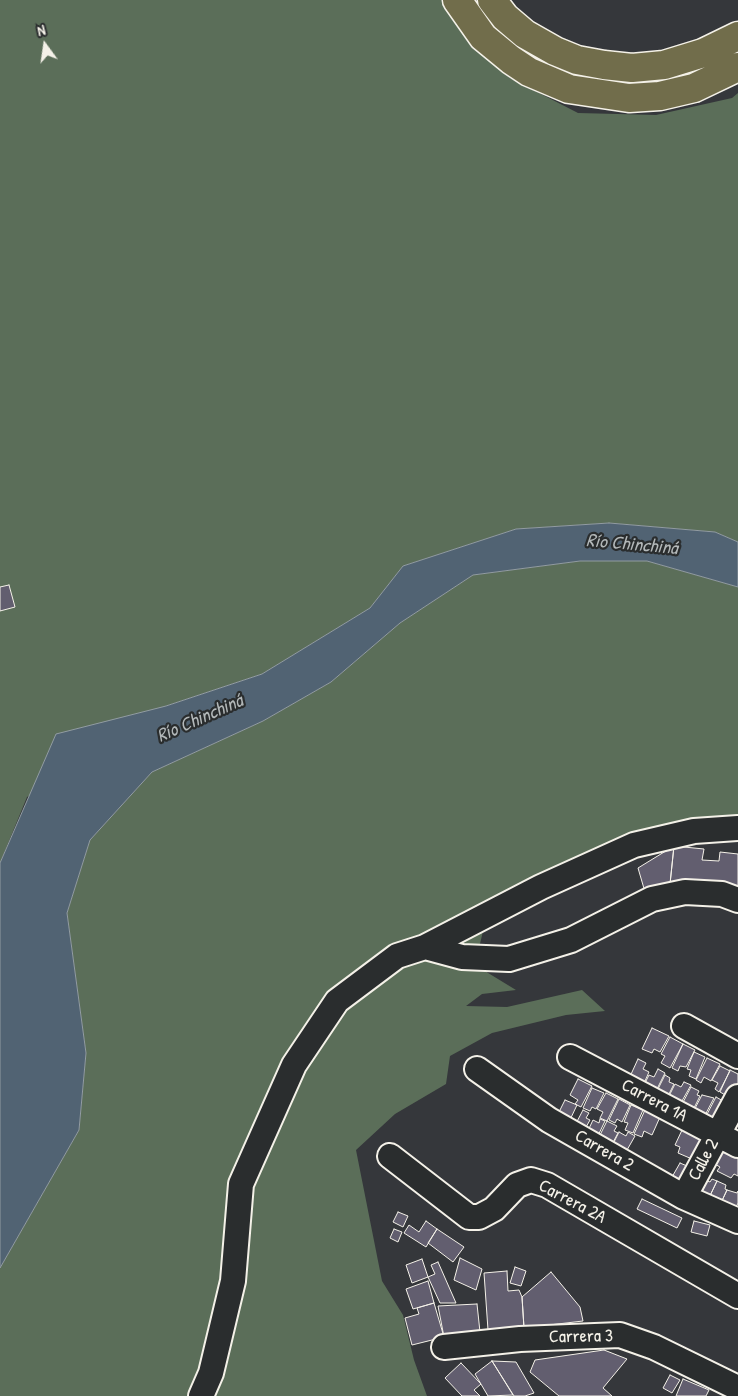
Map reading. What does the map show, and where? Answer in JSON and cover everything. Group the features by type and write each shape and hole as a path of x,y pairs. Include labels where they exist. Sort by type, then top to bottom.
{"highway":[{"path":"457,0 483,37 511,60 529,72 569,88 629,98 660,96 694,88 738,67"},
{"path":"492,0 505,17 525,34 555,51 577,60 604,65 632,68 664,64 703,53 738,36"}],"street":[{"path":"201,1396 211,1373 233,1281 241,1184 294,1065 336,1001 397,956 425,947 541,887 634,845 694,831 738,828"},
{"path":"425,947 462,957 509,959 571,940 652,899 685,892 722,894 738,900"},
{"path":"684,1026 738,1056"},
{"name":"Carrera 1A","path":"570,1057 738,1146"},
{"name":"Carrera 2","path":"477,1069 548,1120 684,1197 738,1221"},
{"name":"Calle 2","path":"684,1197 738,1096"},
{"name":"Carrera 2A","path":"390,1156 469,1217 479,1217 494,1209 517,1185 531,1180 547,1186 738,1296"},
{"name":"Carrera 3","path":"444,1347 520,1339 620,1335 654,1347 733,1385"}],"green space":[{"path":"0,0 446,0 474,42 510,78 578,113 656,115 732,98 738,93 738,542 715,532 609,523 516,529 403,566 370,608 262,674 166,706 27,797 0,863"},
{"path":"580,561 647,561 738,587 738,820 488,910 475,965 516,990 482,994 466,1006 507,1007 582,990 605,1011 566,1015 492,1033 450,1056 446,1084 395,1114 356,1150 382,1281 403,1315 414,1360 427,1396 0,1396 0,1268 79,1130 86,1053 67,913 90,840 152,772 263,721 331,682 400,623 473,575"}],"water":[{"name":"Río Chinchiná","path":"609,523 715,532 738,542 738,587 647,561 580,561 473,575 400,623 331,682 263,721 152,772 90,840 67,913 86,1053 79,1130 0,1268 0,863 56,734 166,706 262,674 370,608 403,566 516,529"}],"building":[{"path":"9,585 15,607 0,611 0,587"},
{"path":"674,846 670,884 645,892 638,868"},
{"path":"674,846 704,849 702,860 719,861 720,852 738,854 738,890 670,884"},
{"path":"652,1028 669,1036 660,1052 654,1049 652,1053 642,1049"},
{"path":"670,1037 683,1044 670,1068 661,1063 665,1056 661,1054"},
{"path":"683,1044 695,1050 686,1067 680,1066 678,1071 672,1068"},
{"path":"694,1052 705,1057 696,1079 689,1076 691,1070 687,1069"},
{"path":"707,1058 720,1064 711,1081 704,1077 701,1083 696,1080"},
{"path":"638,1059 646,1063 643,1069 649,1072 641,1090 627,1083"},
{"path":"720,1066 730,1071 719,1092 715,1089 718,1083 712,1080"},
{"path":"658,1069 665,1073 653,1097 641,1091 649,1075 654,1077"},
{"path":"730,1070 738,1074 738,1093 727,1096 720,1092"},
{"path":"665,1075 670,1078 669,1082 674,1084 665,1102 654,1097"},
{"path":"578,1079 592,1086 581,1107 575,1104 578,1100 570,1095"},
{"path":"684,1082 691,1085 678,1108 666,1102 675,1084 681,1087"},
{"path":"691,1087 699,1091 697,1095 700,1096 691,1114 680,1108"},
{"path":"592,1088 604,1093 596,1109 592,1107 590,1111 583,1108"},
{"path":"606,1093 618,1099 607,1121 600,1118 603,1112 597,1109"},
{"path":"702,1095 714,1098 703,1119 692,1114"},
{"path":"716,1097 723,1101 719,1127 704,1120"},
{"path":"619,1099 630,1105 622,1122 617,1119 615,1123 609,1120"},
{"path":"565,1100 577,1105 568,1124 556,1118"},
{"path":"631,1105 643,1110 633,1133 625,1130 628,1123 624,1122"},
{"path":"583,1110 589,1113 586,1118 590,1120 581,1136 572,1131"},
{"path":"645,1110 660,1117 652,1135 644,1131 642,1137 634,1134"},
{"path":"600,1119 605,1121 594,1144 584,1139 593,1120 599,1123"},
{"path":"607,1121 617,1126 614,1131 618,1133 609,1150 596,1143"},
{"path":"683,1128 710,1142 692,1159 678,1153 680,1147 675,1145"},
{"path":"619,1132 626,1136 628,1132 635,1136 623,1157 610,1150"},
{"path":"721,1148 738,1157 738,1176 734,1174 731,1178 717,1171 720,1167 713,1163"},
{"path":"680,1163 687,1166 682,1191 668,1184"},
{"path":"703,1179 710,1182 712,1179 717,1181 707,1202 694,1196"},
{"path":"717,1181 726,1185 725,1189 727,1190 719,1207 707,1202"},
{"path":"727,1190 737,1193 738,1191 738,1203 733,1214 719,1207"},
{"path":"642,1199 682,1218 677,1228 637,1209"},
{"path":"398,1212 408,1216 403,1227 393,1222"},
{"path":"426,1221 437,1229 426,1247 404,1233 409,1225 419,1232"},
{"path":"694,1221 710,1225 707,1236 691,1232"},
{"path":"394,1229 402,1232 398,1242 390,1238"},
{"path":"437,1229 464,1247 453,1262 428,1243"},
{"path":"460,1258 482,1269 476,1290 454,1280"},
{"path":"422,1259 428,1277 412,1283 406,1265"},
{"path":"438,1262 456,1303 440,1303 428,1277 435,1274 431,1265"},
{"path":"515,1267 526,1271 521,1286 510,1283"},
{"path":"507,1271 508,1291 519,1290 522,1297 524,1328 488,1330 484,1273"},
{"path":"551,1272 580,1307 583,1321 524,1328 522,1297"},
{"path":"428,1281 434,1303 413,1309 406,1289"},
{"path":"434,1303 444,1337 412,1345 405,1318 419,1314 417,1308"},
{"path":"477,1304 480,1332 444,1337 438,1306"},
{"path":"604,1350 627,1359 603,1388 612,1396 559,1396 530,1372 535,1360"},
{"path":"492,1361 516,1362 534,1393 525,1396 514,1396"},
{"path":"492,1361 513,1395 488,1396 475,1374"},
{"path":"461,1363 481,1384 474,1390 480,1396 462,1396 445,1378"},
{"path":"670,1375 680,1380 672,1393 663,1388"},
{"path":"683,1379 709,1390 706,1396 676,1396"}]}
